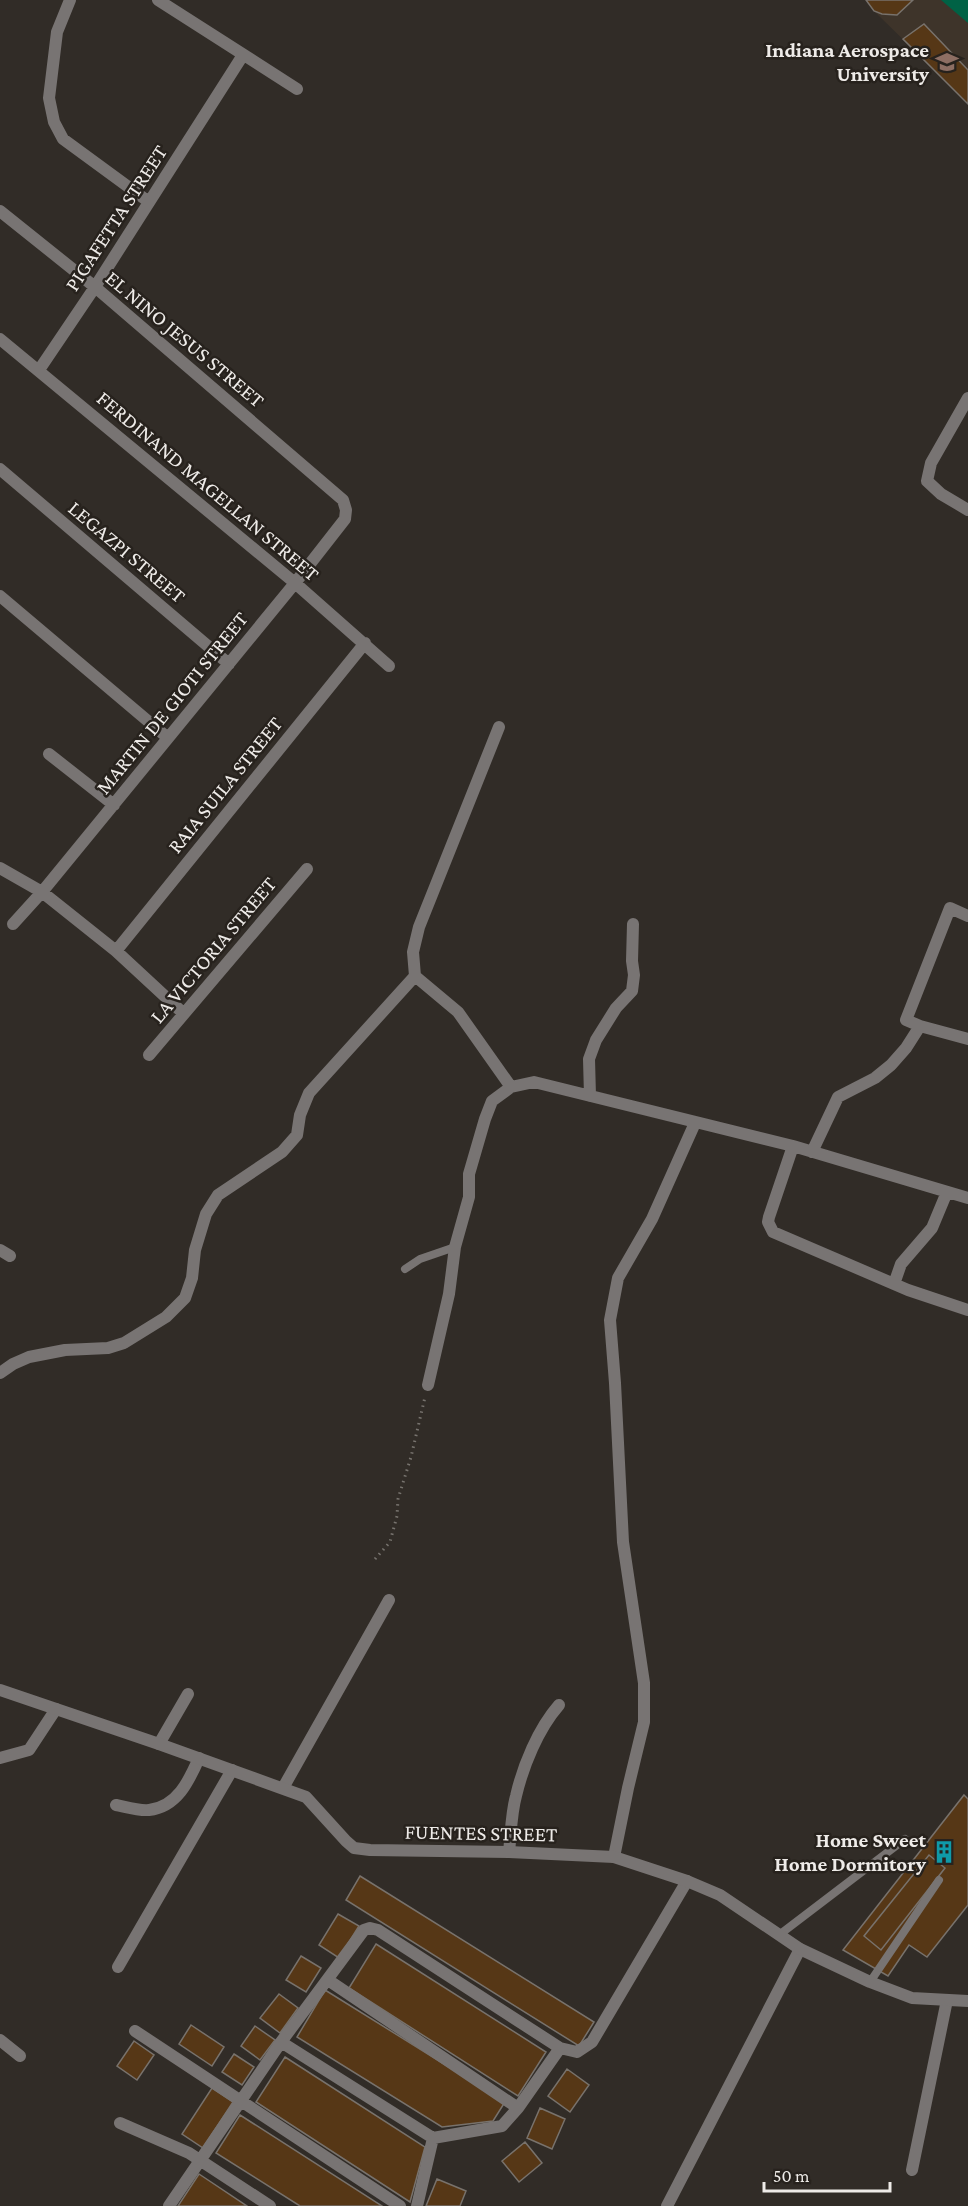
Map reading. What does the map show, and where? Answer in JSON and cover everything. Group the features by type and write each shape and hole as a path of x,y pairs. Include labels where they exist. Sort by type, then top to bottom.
{"street":[{"path":"70,0 57,32 49,98 54,122 63,139 149,202"},
{"path":"158,0 297,89"},
{"name":"PIGAFETTA STREET","path":"39,370 95,287 243,55"},
{"name":"EL NINO JESUS STREET","path":"0,211 95,287 343,500"},
{"name":"FERDINAND MAGELLAN STREET","path":"0,339 296,582 389,666"},
{"path":"968,398 931,463 927,480 941,494 968,510"},
{"name":"LEGAZPI STREET","path":"0,469 229,664"},
{"name":"MARTIN DE GIOTI STREET","path":"13,924 114,805 296,582 345,519 346,510 343,500"},
{"path":"0,596 168,738"},
{"name":"RAIA SUILA STREET","path":"116,951 365,643"},
{"path":"499,727 419,927 413,951 415,976 458,1012 511,1087"},
{"path":"49,754 114,805"},
{"path":"0,868 42,892 116,951 184,1014"},
{"name":"LA VICTORIA STREET","path":"149,1055 307,869"},
{"path":"968,916 950,908 906,1020 968,1039"},
{"path":"590,1096 589,1059 596,1040 616,1008 632,991 633,924"},
{"path":"0,1373 13,1364 29,1358 65,1350 108,1348 124,1343 166,1317 185,1298 192,1278 195,1250 206,1214 218,1195 282,1152 297,1135 300,1115 309,1093 415,976"},
{"path":"812,1152 838,1097 875,1078 891,1065 906,1048 920,1026"},
{"path":"428,1385 449,1294 456,1247 469,1197 469,1174 492,1101 511,1087 534,1082 793,1146 968,1198"},
{"path":"614,1857 644,1722 644,1683 623,1542 610,1320 618,1278 652,1219 695,1123"},
{"path":"793,1146 769,1217 768,1222 772,1232 894,1284 968,1310"},
{"path":"894,1284 902,1264 932,1228 947,1192"},
{"path":"283,1788 389,1600"},
{"name":"FUENTES STREET","path":"0,1690 306,1797 354,1848 614,1857 687,1881 720,1895 800,1949 870,1982 912,1998 968,2001"},
{"path":"159,1744 188,1694"},
{"path":"509,1852 515,1798 522,1775 549,1717 559,1705"},
{"path":"0,1758 29,1750 56,1709"},
{"path":"116,1805 148,1810 171,1802 188,1782 199,1758"},
{"path":"118,1967 232,1770"},
{"path":"169,2206 281,2042 364,1930 370,1928 378,1930 560,2048 577,2052 591,2042 687,1881"},
{"path":"667,2206 800,1949"},
{"path":"328,1980 518,2108"},
{"path":"912,2170 947,2000"},
{"path":"135,2031 400,2206"},
{"path":"0,2040 20,2056"},
{"path":"281,2042 433,2138 502,2126 518,2108 560,2048"},
{"path":"120,2123 189,2153 270,2206"},
{"path":"417,2206 433,2138"}],"lane":[{"path":"405,1269 420,1259 456,1247"},
{"path":"780,1935 905,1839"},
{"path":"870,1982 939,1880"}],"path":[{"path":"375,1559 390,1542 397,1516 398,1499 411,1457 428,1385"}],"shaded area":[{"name":"Indiana Aerospace University","path":"866,0 968,0 968,103 874,11"}],"green space":[{"path":"941,0 968,0 968,23"}],"building":[{"path":"866,0 913,0 897,15 874,11"},
{"path":"924,24 968,70 968,104 903,39"},
{"name":"Home Sweet Home Dormitory","path":"964,1795 968,1799 968,1905 927,1957 909,1945 888,1976 843,1950"},
{"path":"929,1855 945,1868 881,1950 864,1936"},
{"path":"360,1876 594,2022 579,2046 346,1900"},
{"path":"338,1914 359,1926 339,1958 319,1945"},
{"path":"376,1944 546,2052 518,2096 349,1988"},
{"path":"301,1956 321,1968 306,1992 286,1980"},
{"path":"325,1990 505,2102 493,2121 442,2127 297,2037"},
{"path":"279,1994 298,2008 280,2033 260,2018"},
{"path":"191,2025 224,2047 212,2066 179,2044"},
{"path":"255,2026 275,2040 260,2060 241,2046"},
{"path":"134,2041 154,2055 137,2080 117,2066"},
{"path":"234,2054 254,2067 242,2085 222,2072"},
{"path":"285,2057 425,2147 410,2202 256,2102"},
{"path":"567,2069 589,2085 570,2112 548,2096"},
{"path":"212,2088 233,2102 203,2148 182,2134"},
{"path":"540,2108 565,2119 552,2149 527,2138"},
{"path":"240,2115 382,2206 300,2206 216,2153"},
{"path":"525,2142 542,2163 519,2182 502,2161"},
{"path":"199,2174 247,2206 178,2206"},
{"path":"437,2179 466,2191 460,2206 426,2206"}],"place":[{"name":"Indiana Aerospace University","path":"947,62"},
{"name":"Home Sweet Home Dormitory","path":"944,1852"}]}
